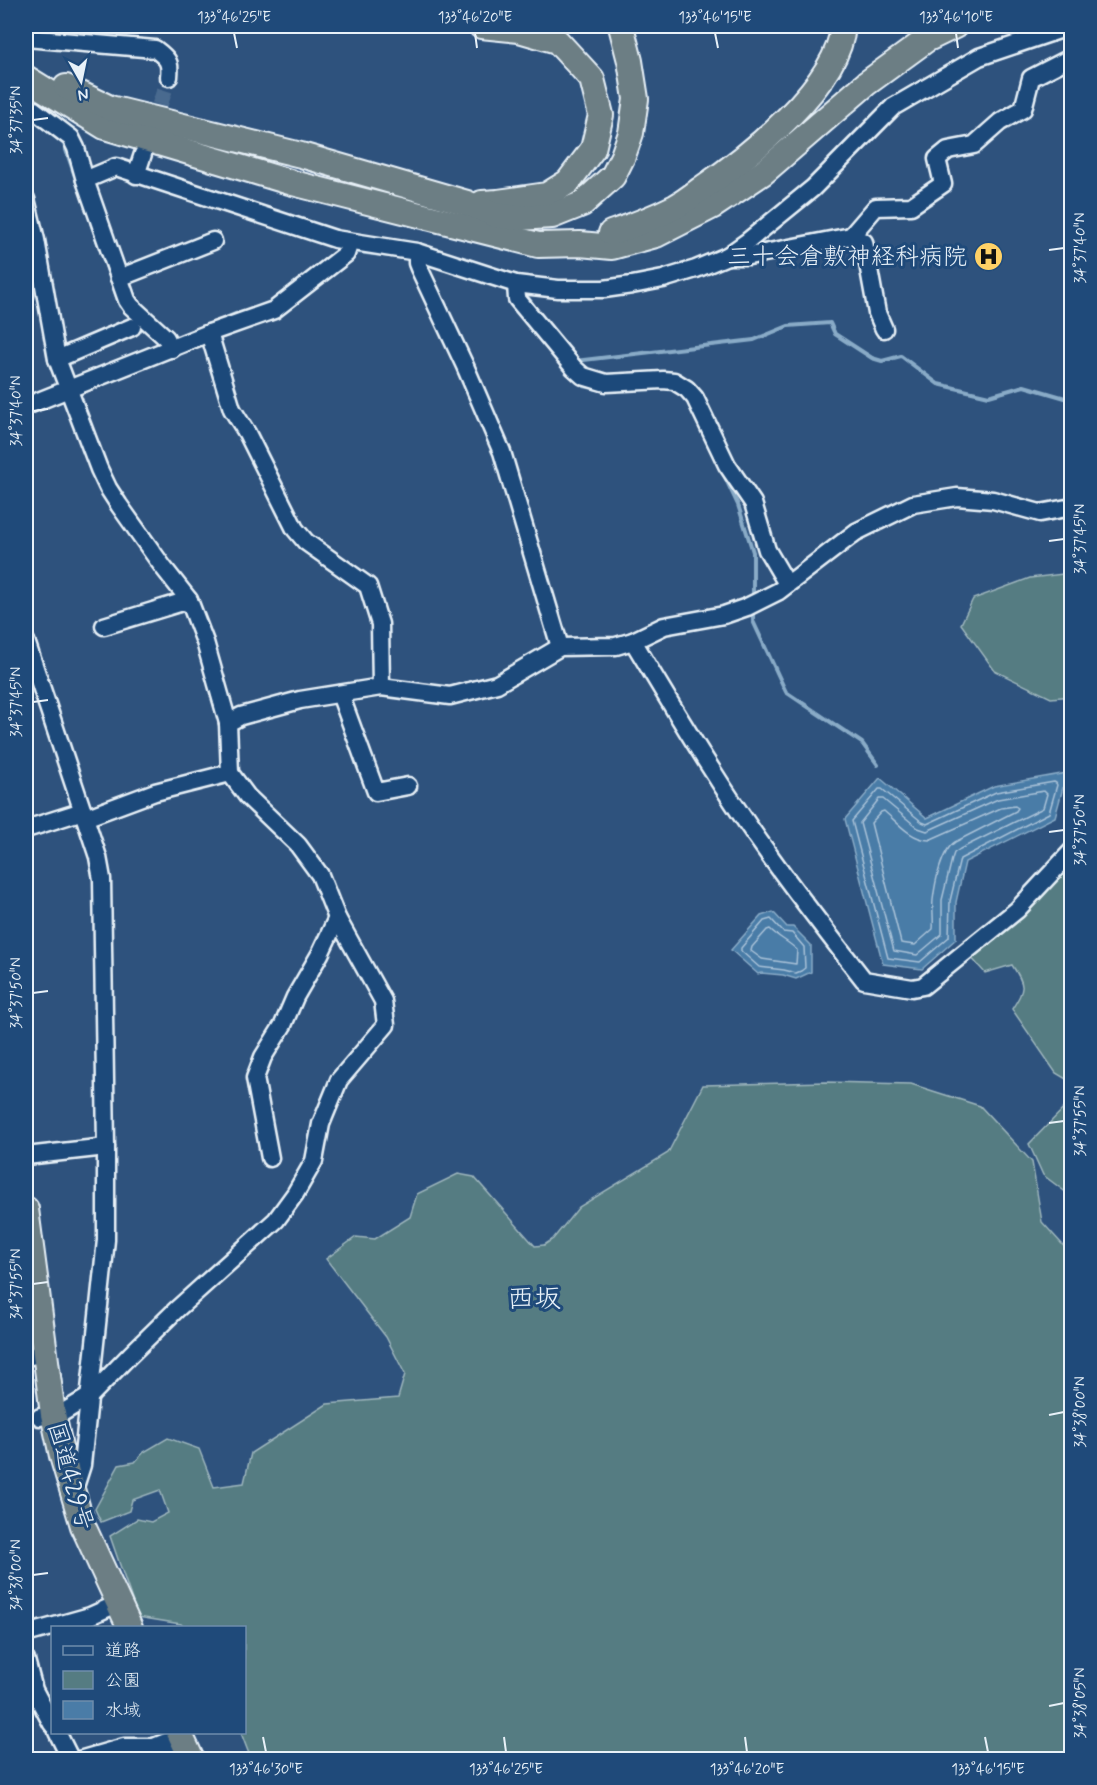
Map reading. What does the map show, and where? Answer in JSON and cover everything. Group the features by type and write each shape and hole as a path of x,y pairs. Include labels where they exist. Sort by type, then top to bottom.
{"highway":[{"path":"468,203 498,202 547,195 568,182 593,149 601,115 592,79 558,41 519,30 481,26"},
{"path":"26,66 110,108 301,155 468,203 495,215 518,218 552,216 582,204 613,176 631,133 636,99 621,26"},
{"path":"580,244 628,228 675,206 720,176 756,148 801,105 825,72 836,51 843,26"},
{"path":"26,78 105,127 293,183 538,245 580,244 612,247 656,235 713,206 764,172 867,83 926,40 955,26"},
{"name":"国道429号","path":"26,1209 34,1355"},
{"name":"国道429号","path":"26,1317 47,1416 113,1613"},
{"name":"国道429号","path":"47,1416 45,1448 74,1540 113,1613 128,1626"}],"street":[{"path":"85,180 116,167 324,236 348,248 417,257 515,290 613,288 663,279 727,256 813,188 893,107 979,57 1071,26"},
{"path":"26,38 154,49 165,56 170,67 169,76"},
{"path":"851,236 876,207 911,206 943,184 937,159 948,150 974,145 1000,122 1023,109 1031,78 1071,57"},
{"path":"26,104 71,138 119,278 131,306 169,343"},
{"path":"136,175 143,154"},
{"path":"26,200 36,240 57,359 68,390 108,488 189,600 205,642 228,723 230,773 261,811 298,845 320,875 337,918 383,1001 386,1025 339,1080 321,1124 315,1161 276,1220 176,1310 90,1396 62,1413 47,1416"},
{"path":"727,256 749,256 851,236 864,242 877,313 884,329"},
{"path":"119,278 213,241"},
{"path":"26,406 68,390 169,343 209,333 274,310 348,248"},
{"path":"417,257 502,452 560,647"},
{"path":"515,290 556,346 583,376 606,383 674,381 687,388 695,398 727,465 753,503 764,543 787,584"},
{"path":"57,359 132,327"},
{"path":"209,333 232,409 247,433 296,529 306,542 368,586 380,624 381,687"},
{"path":"228,723 241,716 300,700 381,687 450,696 497,684 560,647 616,646 633,641 664,626 724,615 752,605 779,591 856,532 913,504 957,497 993,500 1040,513 1071,507"},
{"path":"104,626 189,600"},
{"path":"26,641 98,857 102,879 106,1240 82,1465 73,1494"},
{"path":"633,641 729,796 770,856 864,980 912,988 923,986 1017,910 1071,850"},
{"path":"340,694 376,792 408,786"},
{"path":"26,829 230,773"},
{"path":"270,1158 255,1078 263,1057 283,1025 295,997 320,954 337,918"},
{"path":"26,1156 106,1147"},
{"path":"54,1626 90,1616 113,1613"},
{"path":"26,1634 51,1627"},
{"path":"26,1660 34,1690 51,1722"},
{"path":"58,1734 71,1760"},
{"path":"79,1760 124,1747 175,1747"}],"green space":[{"path":"1071,573 1071,696 1051,698 995,671 961,624 973,599 1030,578"},
{"path":"1071,860 1071,1082 1056,1073 1012,1009 1021,991 1022,983 1012,965 985,973 970,956"},
{"path":"826,1082 911,1084 980,1106 1032,1162 1042,1222 1071,1254 1071,1759 251,1759 241,1734 246,1734 246,1626 183,1626 138,1617 110,1536 137,1519 151,1522 168,1513 160,1490 132,1500 129,1511 101,1522 95,1509 119,1465 135,1462 144,1452 168,1438 199,1449 214,1487 244,1483 251,1453 327,1404 398,1398 405,1374 386,1337 326,1259 356,1237 375,1239 410,1217 417,1194 458,1174 474,1177 535,1246 544,1245 553,1239 579,1207 668,1153 703,1085"},
{"path":"1071,1101 1071,1165 1067,1193 1043,1175 1029,1144"}],"water":[{"path":"1067,773 1055,817 965,862 956,902 956,939 922,969 883,964 845,819 880,778 927,818 994,786"},
{"path":"773,912 787,927 793,927 811,945 811,972 796,979 783,975 758,974 731,950 761,916"}],"waterway":[{"path":"26,114 64,144 78,185"},
{"path":"91,223 120,306 125,310"},
{"path":"351,251 397,257"},
{"path":"522,294 526,295 538,312"},
{"path":"214,323 249,311"},
{"path":"575,361 754,340 788,326 830,323 835,334 872,358 882,361 901,356 938,384 989,396 1024,386 1072,400"},
{"path":"580,382 584,386 598,389"},
{"path":"722,471 738,505 753,552 753,598"},
{"path":"753,609 753,621 786,692 862,743 878,765"},
{"path":"114,1758 146,1755"}],"tunnel":[{"path":"152,128 169,77"}],"place":[{"name":"三十会倉敷神経科病院","path":"988,256"}],"district":[{"name":"西坂","path":"534,1298"}]}
